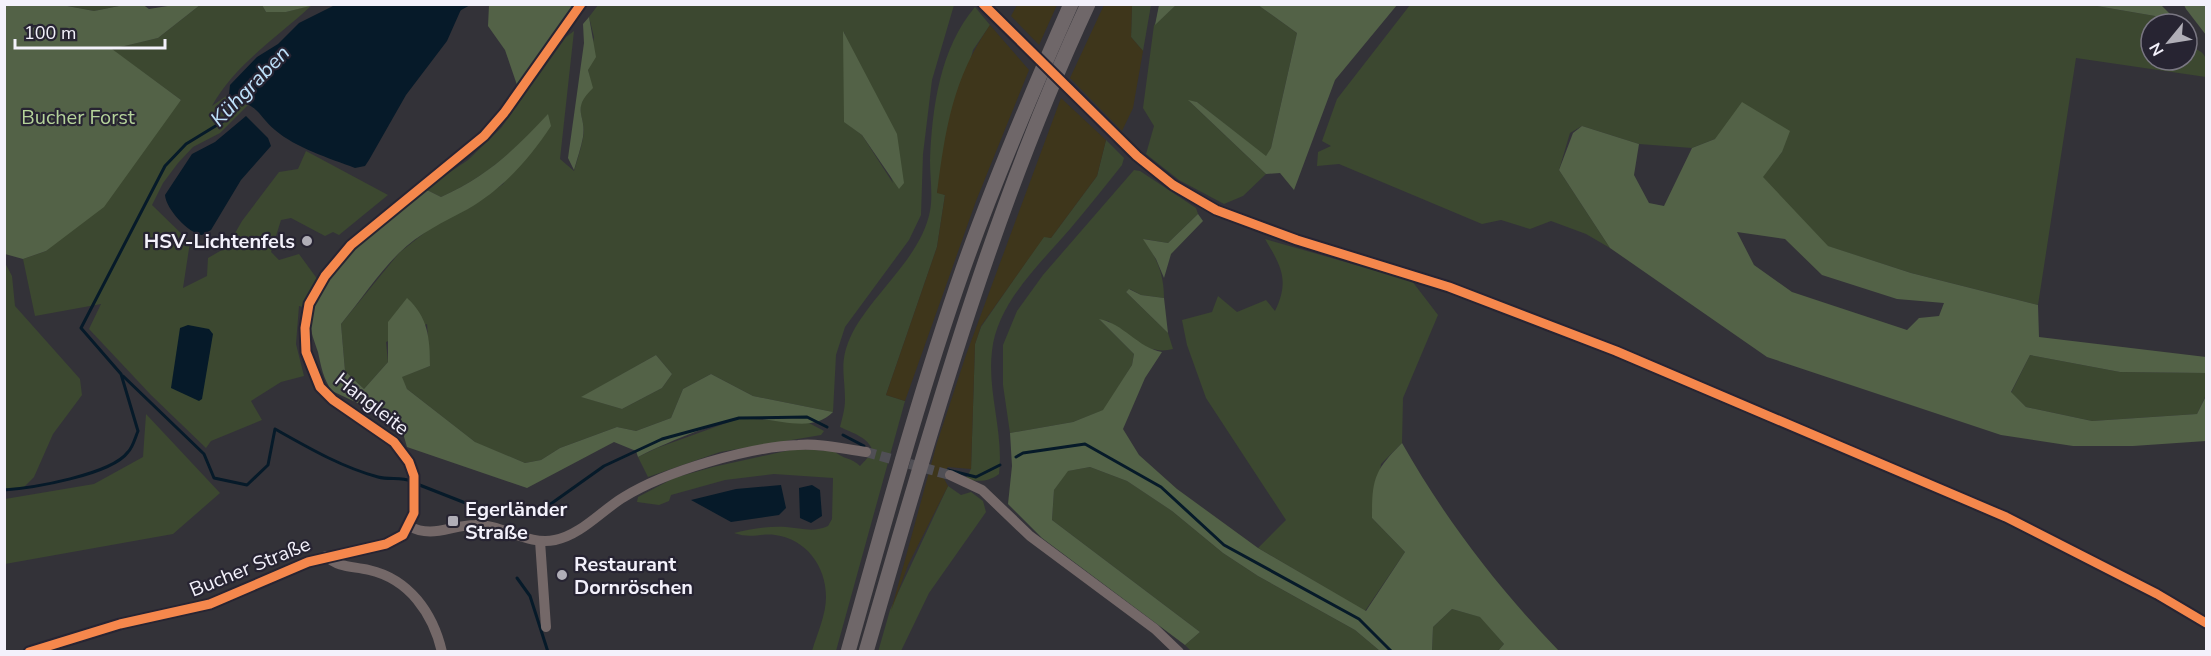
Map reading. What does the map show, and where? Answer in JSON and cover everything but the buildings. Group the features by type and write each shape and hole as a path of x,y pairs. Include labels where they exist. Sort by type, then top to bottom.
{"highway":[{"path":"848,651 917,413 963,269 1032,91 1071,4"},
{"path":"866,651 949,366 980,273 1046,98 1088,4"}],"street":[{"name":"Hangleite","path":"409,526 414,513 414,482 403,451 333,400 316,379 306,352 305,328 309,304 325,276 363,234 422,185 456,162 484,136 504,113 581,4"},
{"path":"987,9 1116,137 1173,185 1216,210 1297,240 1449,287 1626,356 2006,517 2157,594 2206,623"},
{"path":"409,526 428,533 467,525 485,525 540,541 552,541 572,534 639,489 728,458 780,447 813,445 866,452"},
{"path":"950,475 982,490 1030,536 1155,629 1179,651"},
{"name":"Bucher Straße","path":"29,651 120,624 210,604 326,556 386,544 399,538 409,526"},
{"path":"540,541 546,627"},
{"path":"326,556 337,565 369,570 388,576 404,586 415,596 428,616 442,651"}],"green space":[{"name":"Bucher Forst","path":"142,4 149,9 174,5 200,5 158,38 112,49 181,100 104,207 46,251 23,259 5,254 4,5 62,5 94,11 124,5"},
{"path":"262,4 314,5 286,12 266,12"},
{"path":"62,5 124,5 94,11"},
{"path":"200,5 262,5 266,12 286,12 312,5 232,77 212,106 229,94 249,104 220,133 193,147 163,183 152,205 190,242 183,288 207,276 208,258 227,247 242,221 279,172 298,169 306,151 388,195 339,235 333,232 325,236 291,218 281,220 271,252 279,260 299,254 318,280 306,308 299,306 296,344 304,376 281,382 251,401 262,420 211,441 206,448 151,395 89,329 101,304 35,316 23,259 46,251 181,100 111,49 158,38"},
{"path":"489,5 576,5 517,85 505,50 488,26"},
{"path":"598,5 954,5 932,80 923,154 921,215 909,240 845,327 836,355 833,412 753,396 711,374 683,389 671,418 636,431 617,427 560,448 541,460 525,463 476,443 407,389 401,377 430,366 427,324 386,342 388,362 364,389 345,371 341,324 399,253 433,226 469,208 503,184 548,115 499,162 473,180 441,197 425,189 468,160 501,128 566,37 574,31 560,159 574,171 584,130 582,102 592,88 588,70 594,37 589,17","holes":["844,32 893,183 862,135 845,122","656,355 672,374 662,388 622,409 582,397"]},
{"path":"1132,5 1151,5 1143,51 1131,37"},
{"path":"1159,5 1176,5 1155,25"},
{"path":"1176,5 1258,5 1297,33 1271,148 1266,157 1197,102 1189,101 1266,174 1243,196 1224,204 1179,180 1146,154 1154,126 1143,108 1154,25"},
{"path":"1258,5 1397,5 1335,80 1294,190 1280,173 1266,174 1188,100 1197,102 1266,156 1271,148 1297,33"},
{"path":"1410,5 2091,5 2139,13 2139,67 2076,58 2038,305 1911,273 1827,246 1762,177 1782,152 1715,139 1692,148 1639,144 1582,126 1570,133 1559,170 1610,248 1586,234 1551,221 1530,229 1501,220 1482,224 1339,164 1317,166 1318,152 1331,146 1322,141 1337,99"},
{"path":"2091,5 2161,5 2168,12 2139,13"},
{"path":"2184,5 2206,5 2206,35 2199,26 2199,12 2188,12"},
{"path":"975,7 990,25 973,50 937,192 945,195 937,247 886,395 905,401 836,651 812,651 826,604 825,586 818,565 805,548 786,538 775,535 745,536 734,533 766,527 812,530 828,526 832,519 833,478 774,474 725,480 671,495 669,501 659,505 637,502 638,497 674,478 795,449 834,451 860,466 873,452 864,439 840,427 845,403 843,369 845,355 850,338 859,322 906,261 925,229 931,205 931,141 940,80 953,41"},
{"path":"589,17 596,57 588,70 593,88 582,102 584,129 574,170 568,158 584,43 583,24"},
{"path":"843,31 897,134 904,183 899,189 862,135 844,122"},
{"path":"2199,51 2204,56 2206,77 2172,72 2199,72"},
{"path":"1742,102 1790,131 1782,152 1763,177 1828,246 1911,273 2038,305 2039,337 2206,357 2206,373 2120,372 2030,355 2011,392 2026,407 2092,421 2197,414 2206,396 2206,441 2133,446 2073,446 2001,435 1767,357 1610,248 1559,170 1573,133 1582,126 1639,144 1634,175 1649,203 1664,206 1692,148 1715,139","holes":["1737,232 1785,239 1822,275 1897,299 1944,303 1939,316 1919,318 1907,330 1792,292 1754,265"]},
{"path":"548,114 551,126 525,161 504,182 481,201 415,240 399,253 376,279 341,324 345,371 364,389 388,362 388,322 407,298 424,320 430,366 402,377 407,389 475,442 525,463 541,460 560,448 617,427 636,431 671,418 683,389 711,374 753,396 833,412 812,423 800,424 750,418 738,419 687,435 638,457 636,451 614,442 527,488 407,447 400,423 332,391 326,382 310,321 313,303 323,285 338,266 374,230 425,189 441,197 473,180 499,162"},
{"path":"1106,140 1124,158 1122,165 1077,221 1033,270 1011,301 996,333 991,366 999,443 999,474 983,481 966,479 971,469 975,344 981,327 1044,236 1051,238 1097,176"},
{"path":"1134,170 1140,171 1196,208 1198,214 1168,243 1144,239 1159,267 1164,298 1141,295 1130,289 1126,292 1168,333 1173,349 1155,350 1146,347 1108,321 1100,320 1134,354 1132,365 1104,410 1073,422 1010,433 1003,385 1003,345 1017,311 1043,275"},
{"path":"1198,214 1203,221 1171,254 1164,278 1156,259 1143,239 1168,243"},
{"path":"1265,239 1412,281 1438,315 1403,398 1402,443 1381,464 1372,518 1405,552 1365,611 1258,548 1286,520 1206,398 1187,345 1182,320 1212,312 1218,296 1237,312 1266,300 1275,311 1282,290 1282,274"},
{"path":"4,261 12,276 15,306 80,379 82,395 53,434 34,477 24,487 5,489"},
{"path":"1129,289 1141,295 1164,298 1168,333 1126,292"},
{"path":"1099,319 1116,325 1145,346 1162,352 1145,378 1123,429 1139,455 1177,489 1258,548 1366,611 1405,552 1372,518 1376,476 1402,443 1454,526 1515,603 1559,651 1498,651 1504,644 1480,617 1452,609 1433,627 1432,651 1380,651 1355,630 1258,576 1223,553 1172,511 1127,481 1090,467 1068,471 1054,490 1052,520 1200,632 1185,645 1042,538 1008,504 1012,466 1010,433 1073,422 1103,410 1132,365 1134,354"},
{"path":"656,355 672,374 662,388 622,409 581,397"},
{"path":"2030,355 2120,372 2206,373 2206,395 2197,414 2092,421 2026,407 2011,393"},
{"path":"146,414 220,493 173,534 5,564 5,499 94,484 143,457"},
{"path":"740,418 809,423 824,431 821,435 720,452 648,477 638,457"},
{"path":"1090,467 1127,481 1172,511 1223,553 1258,576 1355,630 1380,651 1191,651 1185,645 1200,632 1052,520 1054,490 1067,471"},
{"path":"948,486 961,495 971,492 983,501 986,512 929,593 901,651 878,652 890,610"},
{"path":"1452,609 1481,617 1504,644 1498,651 1432,652 1433,627"}],"sand":[{"path":"1017,5 1057,5 1039,45 1011,16"},
{"path":"1104,5 1132,5 1131,37 1143,51 1133,108 1122,131 1070,78"},
{"path":"990,25 1029,70 976,201 905,401 886,395 937,247 945,195 937,193 943,148 953,105 967,65"},
{"path":"1061,98 1106,140 1097,176 1051,238 1044,237 981,326 975,344 971,469 948,467 942,475 948,486 908,565 891,611 937,443 966,355"}],"water":[{"path":"335,5 463,5 447,41 406,95 369,160 365,166 355,168 293,142 275,130 254,108 235,102 229,94 230,85 257,57 278,44 299,23"},
{"path":"246,116 268,138 271,146 241,180 211,230 202,235 196,233 184,225 173,213 165,195 192,154 215,142"},
{"path":"188,325 209,329 213,334 202,399 199,401 171,388 180,328"},
{"path":"781,485 786,508 779,515 731,522 691,500 736,489"},
{"path":"812,485 820,490 822,516 811,523 800,518 799,488"}],"waterway":[{"name":"Kühgraben","path":"460,9 469,4"},
{"name":"Kühgraben","path":"4,490 51,483 89,474 119,460 131,448 138,431 121,374 81,328 165,166 186,144 222,122 240,101"},
{"path":"123,376 204,454 214,478 247,485 268,465 275,429 351,468 378,477 411,481"},
{"path":"545,508 604,466 662,439 739,418 807,417 827,427"},
{"path":"843,435 864,446"},
{"path":"1016,457 1023,453 1085,444 1161,487 1224,545 1359,619 1392,652"},
{"path":"948,470 976,477 1000,465"},
{"path":"417,484 468,504"},
{"path":"517,578 530,596 548,652"}],"tunnel":[{"path":"866,452 950,475"}],"cycle path":[{"path":"29,652 120,624 210,604 308,562 386,544 403,535 414,513 414,476 409,462 394,442 333,400 320,387 306,352 305,328 309,304 325,276 351,245 484,136 504,113 581,4"},
{"path":"983,4 1137,156 1173,185 1216,210 1297,240 1449,287 1616,351 2006,517 2157,594 2206,623"}],"place":[{"name":"HSV-Lichtenfels","path":"307,241"},
{"name":"Egerländer Straße","path":"453,521"},
{"name":"Restaurant Dornröschen","path":"562,575"}]}
